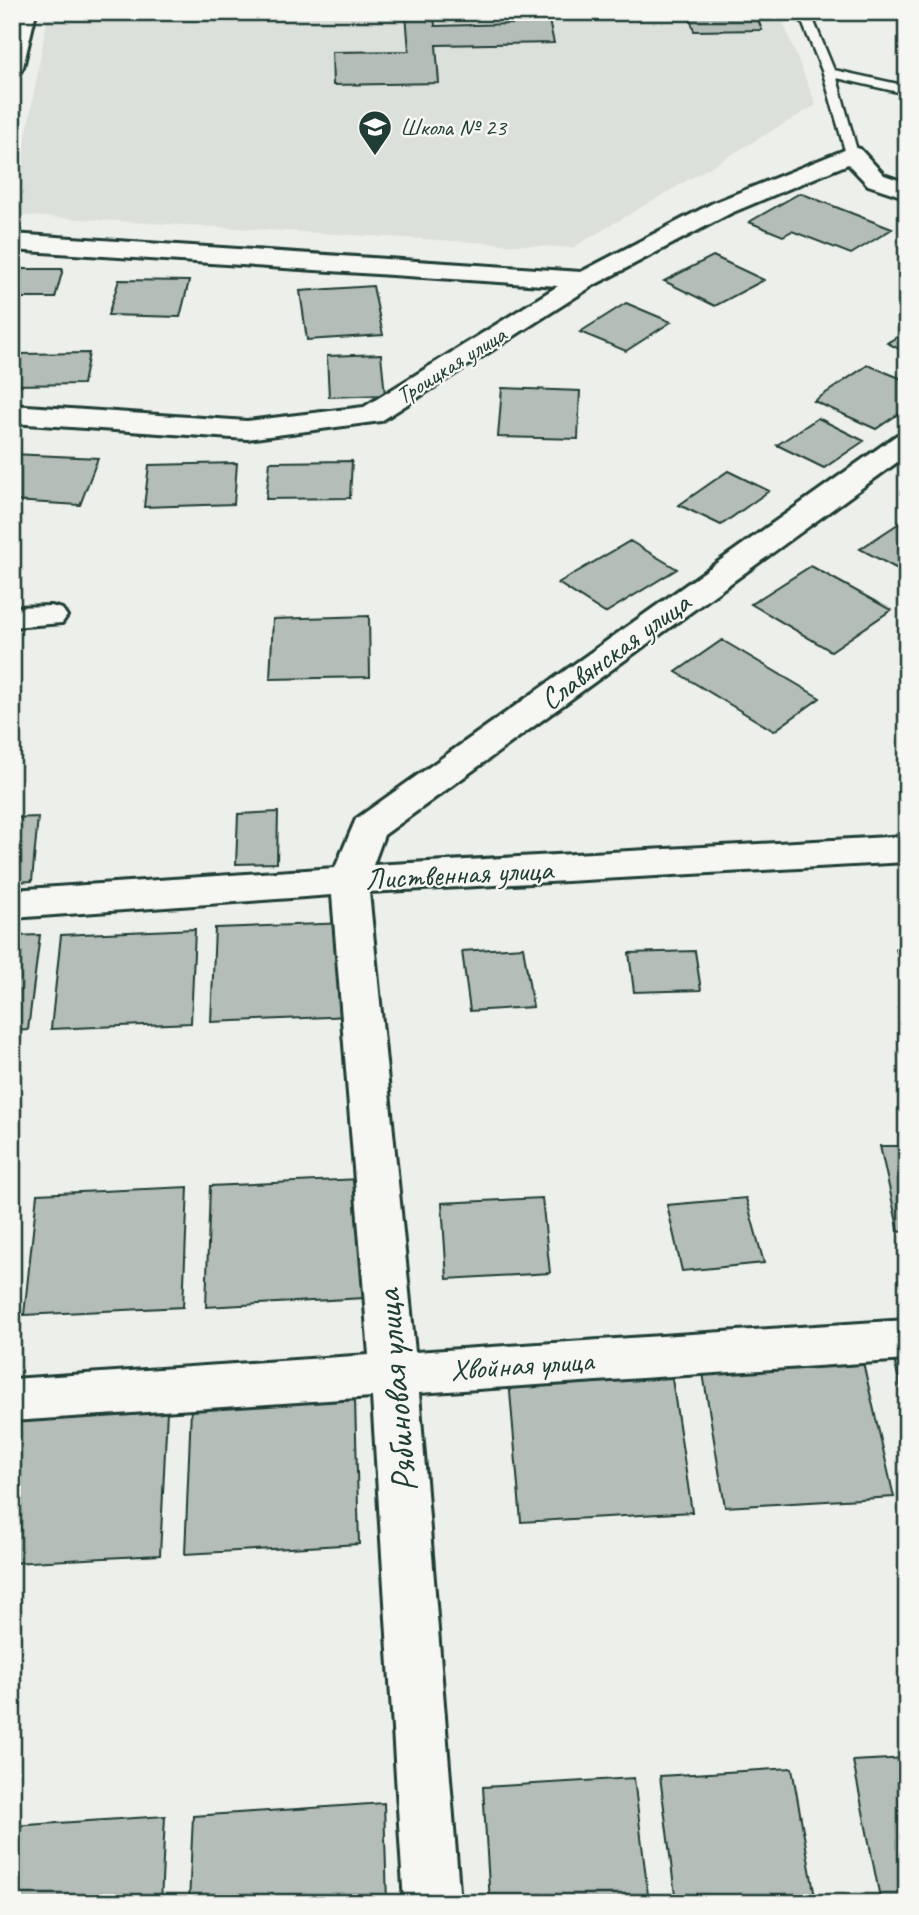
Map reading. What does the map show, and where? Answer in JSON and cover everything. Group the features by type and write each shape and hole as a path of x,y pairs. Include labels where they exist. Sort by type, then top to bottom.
{"street":[{"path":"12,67 26,12"},
{"path":"852,154 876,180 907,191"},
{"name":"Троицкая улица","path":"12,414 247,430 371,415 585,280 722,208 852,154"},
{"path":"12,242 585,280"},
{"name":"Славянская улица","path":"349,880 369,828 907,441"},
{"path":"12,617 51,616"},
{"name":"Лиственная улица","path":"12,904 349,880 907,849"},
{"name":"Рябиновая улица","path":"349,880 394,1373 432,1903"},
{"name":"Хвойная улица","path":"12,1400 907,1340"}],"lane":[{"path":"804,12 829,73 852,154"},
{"path":"829,73 906,91"}],"shaded area":[{"name":"Школа № 23","path":"68,12 779,12 816,105 572,248 12,215 47,20"}],"building":[{"path":"510,12 547,12 554,43 436,45 439,83 333,85 332,52 409,51 406,14 434,14 435,26 512,24"},
{"path":"688,12 755,12 762,30 694,31"},
{"path":"800,193 892,229 851,254 792,231 783,236 749,222"},
{"path":"713,256 764,280 715,306 664,281"},
{"path":"12,269 63,269 55,298 12,298"},
{"path":"119,280 189,281 180,317 108,315"},
{"path":"373,286 383,335 307,340 300,291"},
{"path":"626,303 671,322 626,351 580,332"},
{"path":"907,331 907,353 887,343"},
{"path":"89,353 83,384 12,385 19,354"},
{"path":"381,354 385,395 329,397 327,356"},
{"path":"868,365 907,381 907,408 876,429 814,401"},
{"path":"502,388 580,391 578,439 498,437"},
{"path":"818,418 864,441 824,468 777,445"},
{"path":"12,454 98,458 80,505 12,501"},
{"path":"352,461 350,498 266,499 270,462"},
{"path":"237,463 234,504 144,507 149,465"},
{"path":"728,471 769,491 721,525 679,505"},
{"path":"907,518 907,574 860,549"},
{"path":"630,541 677,569 605,613 558,583"},
{"path":"811,566 891,610 831,651 751,604"},
{"path":"369,616 370,677 270,679 273,619"},
{"path":"722,640 820,698 774,731 676,672"},
{"path":"278,812 277,863 236,864 238,814"},
{"path":"38,817 32,881 12,882 12,818"},
{"path":"348,923 351,1016 211,1022 215,928"},
{"path":"195,929 191,1023 51,1029 61,935"},
{"path":"40,935 28,1030 12,1031 12,936"},
{"path":"523,947 533,1007 470,1011 462,951"},
{"path":"896,949 907,949 907,987"},
{"path":"695,951 701,990 634,992 629,953"},
{"path":"880,1146 907,1146 907,1231 899,1232"},
{"path":"360,1179 364,1298 206,1307 210,1186"},
{"path":"188,1187 183,1307 24,1315 37,1194"},
{"path":"542,1198 550,1273 447,1279 442,1203"},
{"path":"746,1198 764,1263 682,1271 667,1205"},
{"path":"862,1358 894,1497 725,1507 702,1367"},
{"path":"907,1359 907,1414 894,1360"},
{"path":"671,1372 692,1512 521,1522 509,1380"},
{"path":"355,1400 359,1544 185,1554 191,1409"},
{"path":"167,1410 160,1555 12,1563 12,1418"},
{"path":"907,1758 907,1903 881,1903 853,1761"},
{"path":"792,1768 816,1903 676,1903 660,1776"},
{"path":"634,1778 649,1903 490,1903 483,1787"},
{"path":"384,1803 387,1903 189,1903 193,1816"},
{"path":"165,1816 161,1903 12,1903 12,1826"}],"place":[{"name":"Школа № 23","path":"375,157"}]}
